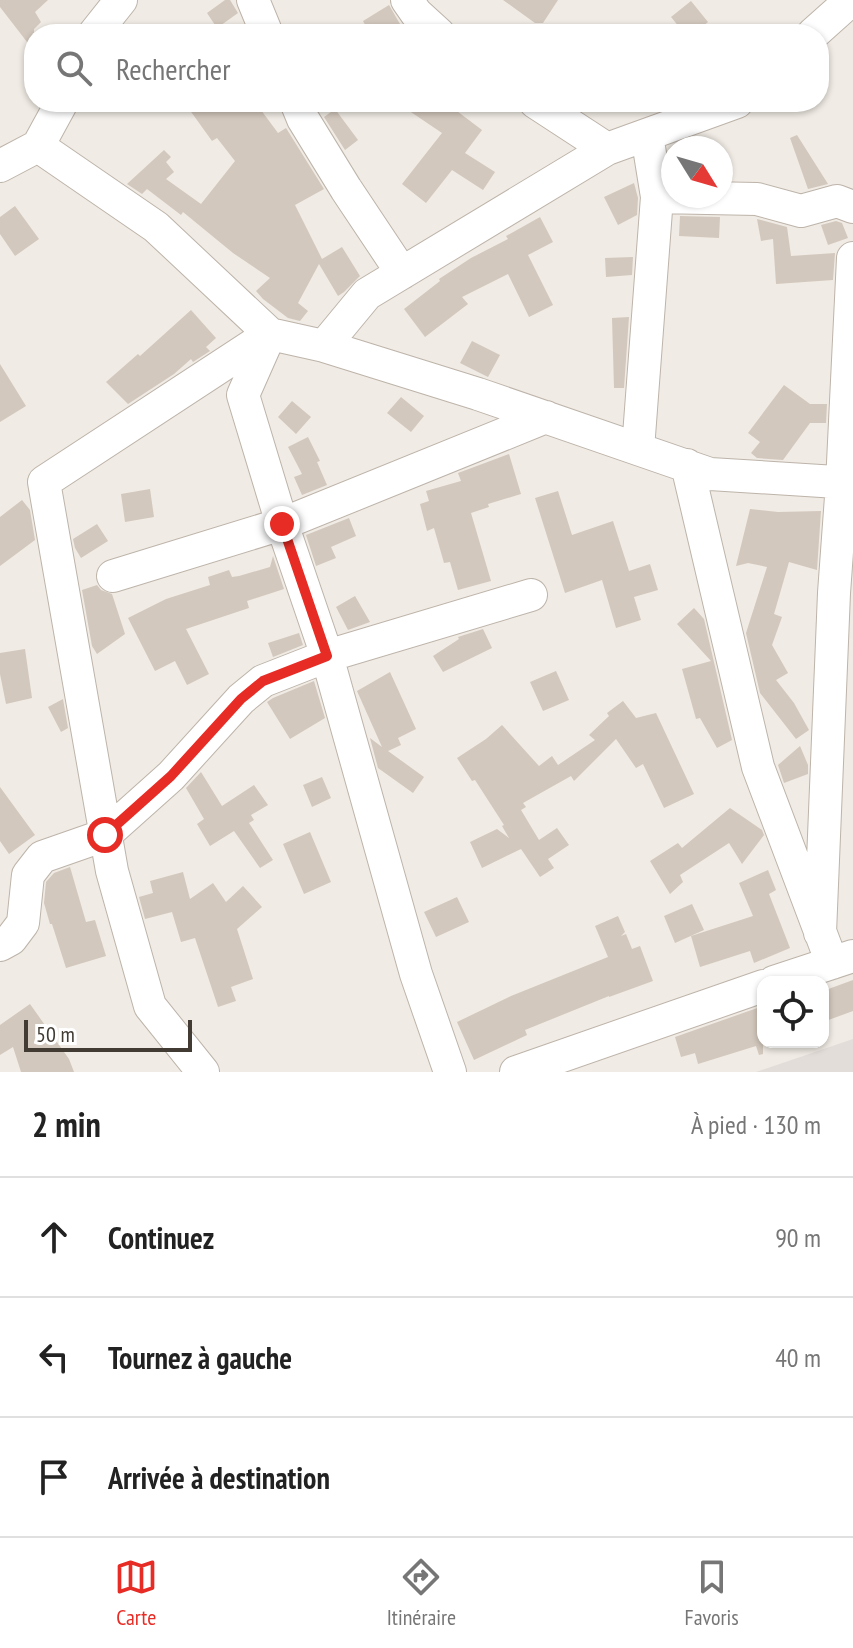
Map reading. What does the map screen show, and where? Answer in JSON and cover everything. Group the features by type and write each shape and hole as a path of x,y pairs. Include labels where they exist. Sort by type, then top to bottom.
{"street":[{"path":"253,0 263,24"},
{"path":"407,0 428,24"},
{"path":"824,24 851,0"},
{"path":"101,24 117,1"},
{"path":"0,166 38,146 57,112"},
{"path":"300,112 346,189 402,273"},
{"path":"550,112 607,149"},
{"path":"324,346 367,294 607,149 710,112"},
{"path":"638,449 657,197 647,135"},
{"path":"38,146 156,227 270,334 324,346 478,394 710,474 848,483"},
{"path":"657,197 757,199 801,211 837,201 853,207"},
{"path":"820,933 842,652 853,258"},
{"path":"270,334 243,395 327,656 416,974 450,1072"},
{"path":"203,1072 150,1006 112,871 44,482 270,334"},
{"path":"113,576 282,524 546,417"},
{"path":"687,465 758,767 820,933 842,960 793,976"},
{"path":"0,945 11,939 23,923 28,875 42,857 105,835 171,776 241,699 263,681 327,656 531,595"},
{"path":"516,1072 757,988"}],"shaded area":[{"path":"853,1039 853,1072 756,1072 829,1048"}],"building":[{"path":"0,0 48,0 35,12 41,22 39,24 24,24 24,38 0,7"},
{"path":"225,0 230,0 238,13 223,24 214,24 207,13"},
{"path":"503,0 558,0 543,23 535,23"},
{"path":"691,1 708,22 677,24 671,17"},
{"path":"389,5 400,24 365,24 363,21"},
{"path":"191,112 262,112 278,133 286,128 324,189 295,205 322,259 342,247 360,276 344,292 338,296 319,264 298,303 308,311 300,321 288,318 256,291 270,278 233,253 183,212 181,215 147,189 142,194 127,184 164,150 171,157 166,162 174,172 166,179 201,204 235,161 217,138 212,141"},
{"path":"337,112 358,140 345,150 324,117"},
{"path":"411,112 458,112 482,130 465,153 495,172 483,190 452,170 426,203 402,184 442,133"},
{"path":"797,135 828,184 808,189 790,138"},
{"path":"634,183 638,198 637,215 618,225 604,197"},
{"path":"15,206 39,239 15,256 0,234 0,217"},
{"path":"680,216 720,217 719,238 679,236"},
{"path":"540,217 553,242 528,255 553,305 529,317 508,274 462,297 468,304 425,337 404,309 439,279"},
{"path":"757,219 787,227 791,256 835,253 833,280 776,284 773,239 761,241"},
{"path":"836,221 842,223 848,238 828,245 821,225"},
{"path":"633,257 632,275 606,277 605,258"},
{"path":"191,310 216,338 206,347 210,351 193,362 191,359 128,404 106,382"},
{"path":"629,317 624,388 614,388 612,318"},
{"path":"472,341 500,355 488,377 460,363"},
{"path":"0,364 26,406 0,422"},
{"path":"784,385 810,404 827,404 826,423 810,423 783,460 757,458 751,453 760,442 748,433"},
{"path":"401,397 424,416 411,432 387,413"},
{"path":"292,401 311,417 296,434 278,417"},
{"path":"308,437 327,485 302,495 294,477 302,474 288,447"},
{"path":"509,454 521,494 471,513 491,581 458,590 450,562 444,563 434,528 427,531 420,504 429,501 426,491 461,481 458,473"},
{"path":"150,489 154,517 125,522 121,494"},
{"path":"558,491 572,535 613,521 629,571 650,564 658,590 634,597 641,620 616,628 602,580 565,593 535,498"},
{"path":"22,500 30,510 35,540 0,566 0,517"},
{"path":"750,509 821,511 817,570 789,562 774,614 782,617 772,645 788,673 776,680 809,730 796,739 760,693 746,633 767,567 748,563 736,566"},
{"path":"349,518 356,536 331,547 336,558 316,566 306,535"},
{"path":"97,524 108,541 81,558 73,539"},
{"path":"273,556 284,589 247,601 249,608 186,629 209,674 187,685 175,661 155,671 128,618 166,599 210,585 208,577 229,570 232,577 239,576 270,567"},
{"path":"97,585 112,594 125,634 97,654 92,646 82,590"},
{"path":"355,596 370,622 348,630 336,607"},
{"path":"694,608 704,619 732,740 717,748 700,718 696,719 682,669 711,661 677,624"},
{"path":"483,629 492,648 443,672 433,656 458,637"},
{"path":"299,633 303,645 273,657 268,643"},
{"path":"25,649 32,698 6,704 0,674 0,653"},
{"path":"556,671 569,700 543,711 530,682"},
{"path":"390,672 416,729 398,738 401,745 388,751 424,777 413,793 378,768 370,738 382,747 357,691"},
{"path":"314,681 325,718 290,739 267,702"},
{"path":"63,699 68,728 61,732 48,707"},
{"path":"623,701 636,718 656,713 694,794 664,808 643,764 636,768 616,739 574,781 571,776 523,803 526,807 521,810 539,840 557,828 569,845 548,859 554,868 540,877 521,849 482,868 470,842 497,829 509,838 475,780 472,781 457,758 502,725 539,766 552,756 558,765 595,740 589,735 609,716 607,713"},
{"path":"800,746 808,765 808,774 784,783 778,765"},
{"path":"201,772 222,806 254,785 268,805 251,815 254,820 249,823 273,860 260,868 234,831 210,846 197,824 204,819 186,788"},
{"path":"322,777 331,798 312,807 303,785"},
{"path":"0,787 35,835 9,854 0,841"},
{"path":"730,808 762,830 764,835 742,864 729,843 680,875 683,882 670,894 650,861 678,843 682,848"},
{"path":"310,832 331,882 304,894 283,844"},
{"path":"70,867 86,922 95,920 106,956 66,968 44,903 46,882 54,873"},
{"path":"768,870 776,890 769,894 790,948 754,963 750,951 700,967 691,936 753,916 739,883"},
{"path":"183,872 190,899 213,883 226,902 243,886 262,907 237,929 253,979 231,987 236,1001 218,1007 195,938 181,942 172,912 145,919 139,897 153,893 150,881"},
{"path":"457,897 469,922 436,937 424,912"},
{"path":"692,904 704,930 675,943 664,916"},
{"path":"618,916 625,932 621,936 626,934 632,949 640,946 653,981 525,1030 527,1035 474,1060 457,1022 511,996 608,957 595,926"},
{"path":"853,980 853,1011 829,1020 829,989"},
{"path":"30,1004 69,1059 74,1072 21,1072 13,1047 0,1055 0,1025"},
{"path":"757,1008 757,1048 763,1048 763,1054 759,1055 756,1046 698,1064 695,1053 681,1057 675,1037"}],"route":[{"path":"105,835 171,776 241,699 263,681 327,656 282,524"}]}
